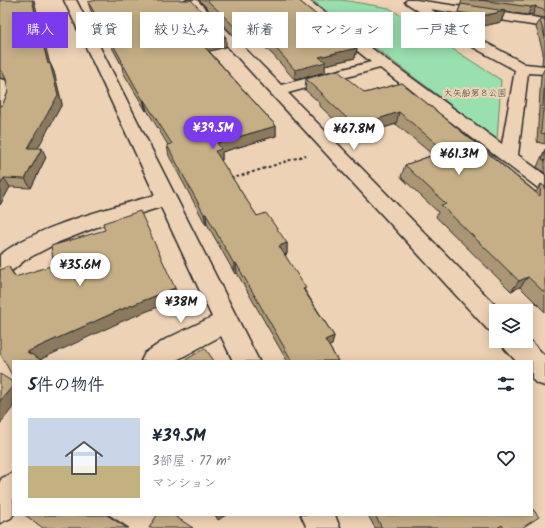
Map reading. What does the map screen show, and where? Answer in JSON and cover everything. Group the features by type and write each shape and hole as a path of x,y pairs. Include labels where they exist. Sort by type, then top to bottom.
{"street":[{"path":"70,0 246,360"},
{"path":"191,0 489,315"},
{"path":"301,0 382,63 545,184"},
{"path":"406,1 545,23"},
{"path":"406,1 476,43 522,68 545,70"},
{"path":"277,91 382,63"},
{"path":"509,156 522,68"},
{"path":"0,83 4,100 0,110"},
{"path":"0,268 16,255 41,242 77,228 167,198"},
{"path":"156,360 175,347 227,321"},
{"path":"521,348 532,360"},
{"path":"533,361 545,374"},
{"path":"0,507 12,490"},
{"path":"318,516 324,528"}],"path":[{"path":"228,179 330,147"}],"green space":[{"name":"大矢船第８公園","path":"312,0 342,0 389,8 401,16 401,48 451,48 501,80 497,140 375,48 393,48 393,12 328,12"}],"building":[{"path":"0,0 32,0 35,12 12,12 12,48 44,48 48,64 50,63 58,95 28,148 42,148 25,179 4,178 0,185 0,106 2,106 8,92 6,79 0,70"},
{"path":"97,0 191,0 202,12 140,12 140,48 206,48 276,126 217,143 221,149 215,151 257,216 266,213 287,243 279,246 306,288 303,289 334,336 325,340 337,360 291,360 236,263 234,264 206,214 204,214 167,145 172,144 143,100 115,48 132,48 132,12 94,12 88,2"},
{"path":"207,0 298,0 313,12 296,12 296,48 357,48 319,57 326,62 295,70 276,48 288,48 288,12 232,12 232,24 224,17 224,12 219,12"},
{"path":"479,0 545,0 545,10 537,8 536,6 531,7"},
{"path":"461,4 505,11 485,15 485,12 458,12"},
{"path":"540,20 545,20 545,37"},
{"path":"337,70 365,93 402,83 540,196 541,184 545,187 545,293 528,277 519,281 441,205 446,204 405,165 445,151 399,112 363,124 359,120 351,122 306,79"},
{"path":"545,77 545,134 541,133"},
{"path":"545,151 545,161 542,159"},
{"path":"140,211 175,288 120,310 27,352 41,360 12,360 12,375 0,353 0,270 8,266 15,277 54,265 51,246 105,230 103,223"},
{"path":"205,348 213,360 186,360"},
{"path":"0,374 12,381 12,387 0,401"},
{"path":"533,509 539,517 522,528 504,528 502,525 497,528 382,528 376,516 533,516"},
{"path":"26,516 109,516 127,528 43,528"},
{"path":"156,516 175,516 193,528 149,528"}]}
